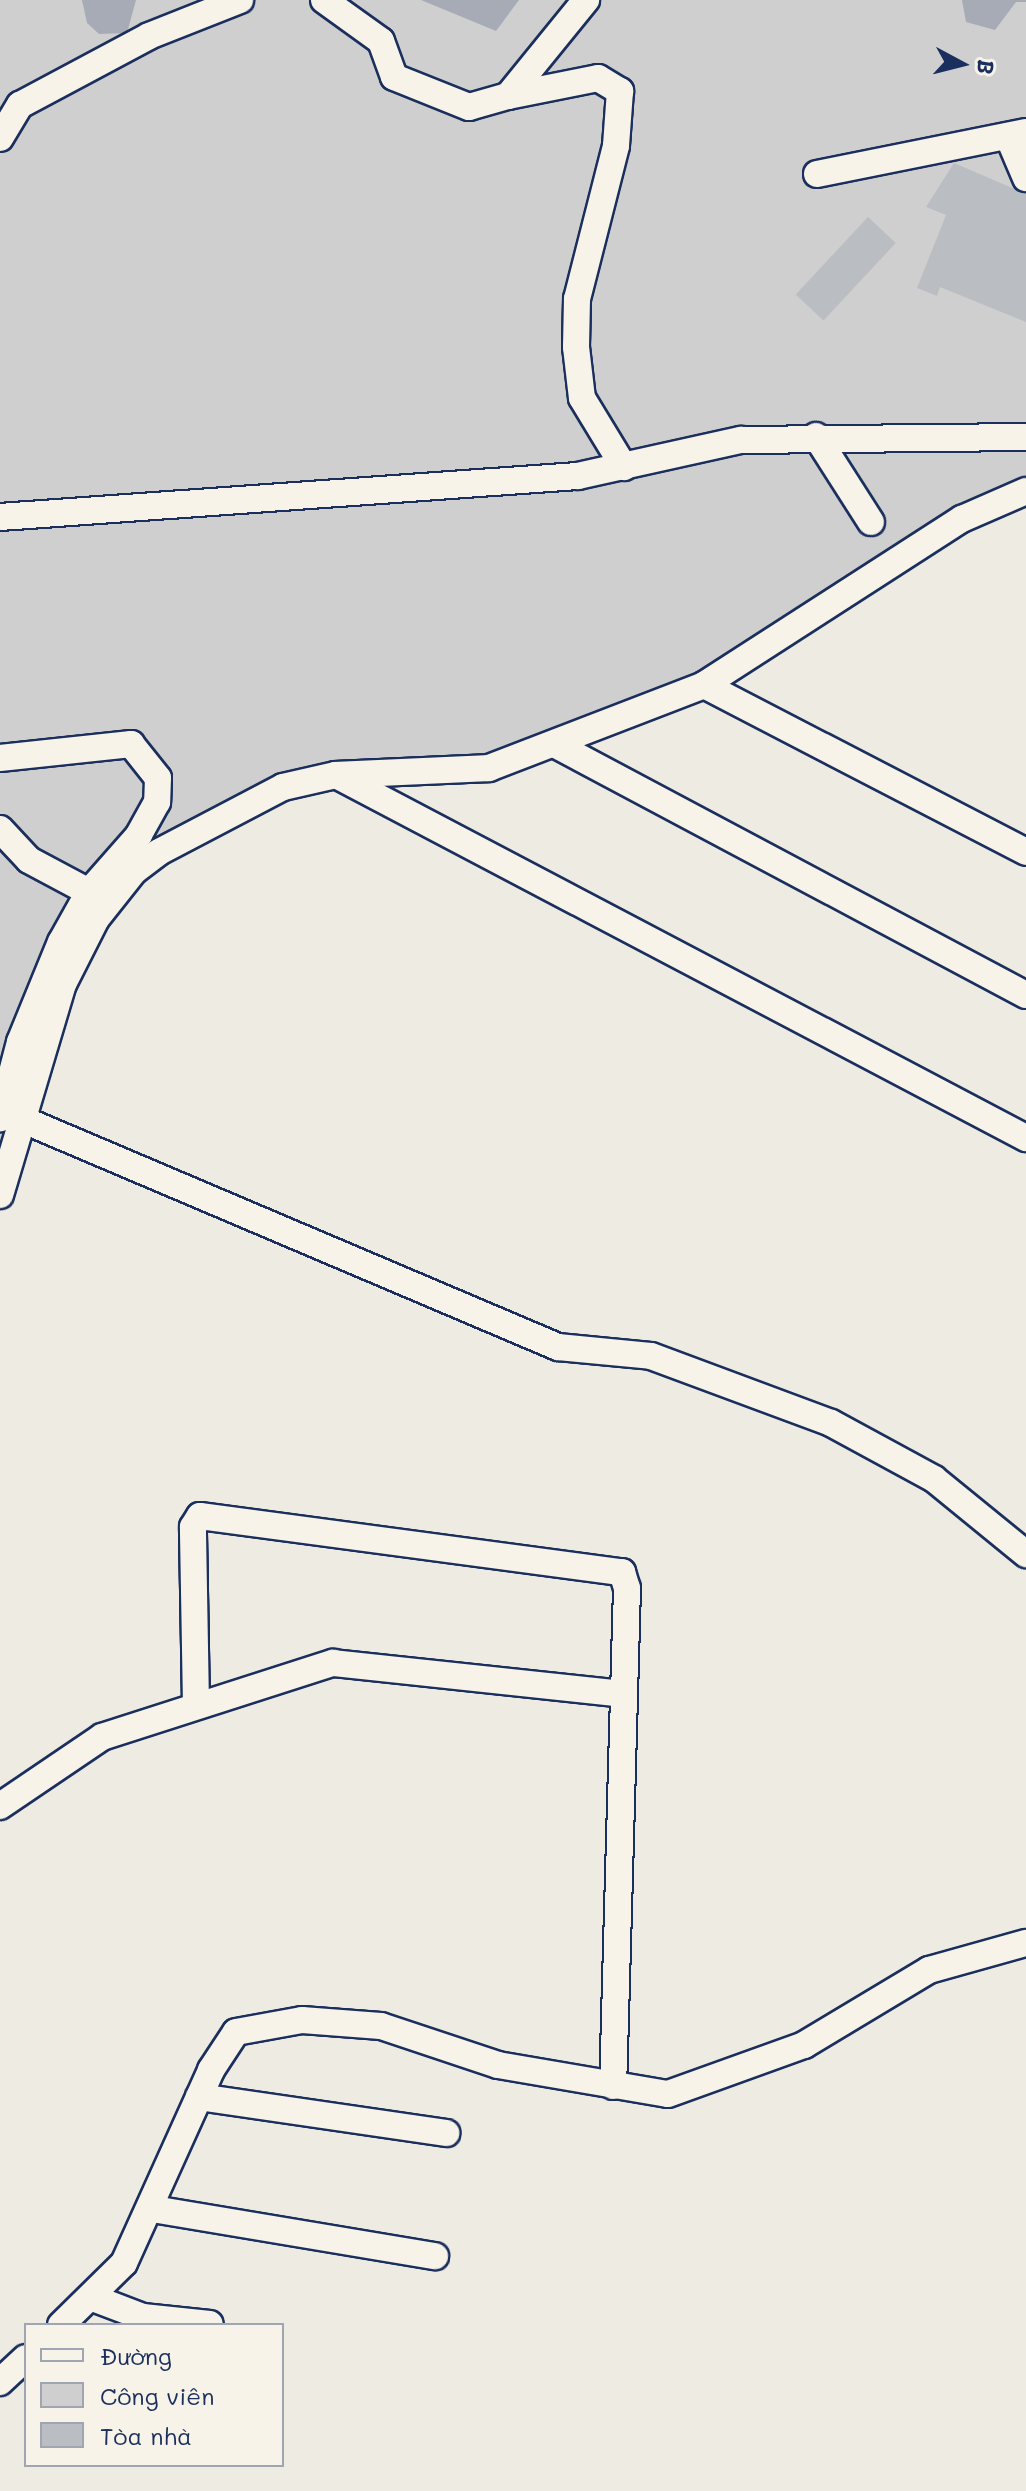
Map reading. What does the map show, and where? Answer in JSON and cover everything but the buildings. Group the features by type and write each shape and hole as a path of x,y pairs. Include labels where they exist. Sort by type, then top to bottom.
{"street":[{"path":"0,138 20,105 149,36 240,0"},
{"path":"324,0 381,41 394,77 413,89 469,107 598,78 620,91 616,146 577,299 576,347 582,398 624,467"},
{"path":"508,96 586,0"},
{"path":"817,174 1017,134 1026,178"},
{"path":"816,436 871,522"},
{"path":"0,517 624,467 708,445 816,436 1026,437"},
{"path":"13,1120 63,984 96,919 134,871 283,787 336,775 489,768 558,746 704,685 962,519 1026,491"},
{"path":"704,685 1026,852"},
{"path":"0,758 65,755 104,741 131,744 149,758 158,778 157,802 139,835 89,892 40,991 0,1195"},
{"path":"558,746 1026,995"},
{"path":"336,775 1026,1138"},
{"path":"0,829 29,860 89,892"},
{"path":"13,1120 558,1347 651,1356 831,1423 934,1479 1026,1554"},
{"path":"196,1705 193,1527 205,1516 622,1572 613,2086"},
{"path":"0,1806 102,1737 333,1663 365,1662 621,1694"},
{"path":"63,2323 93,2298 124,2263 153,2209 199,2097 236,2032 302,2020 381,2026 498,2065 668,2094 690,2089 804,2045 929,1970 1026,1943"},
{"path":"199,2097 446,2133"},
{"path":"153,2209 435,2256"},
{"path":"93,2298 143,2317 200,2323"},
{"path":"0,2382 24,2360"}],"green space":[{"path":"0,0 1026,0 1026,485 702,680 521,752 282,781 91,916 0,1182"}],"shaded area":[{"path":"82,0 136,0 127,33 99,34 87,23"},
{"path":"421,0 519,0 496,31"},
{"path":"962,0 1026,2 1016,2 995,30 966,22"}]}
